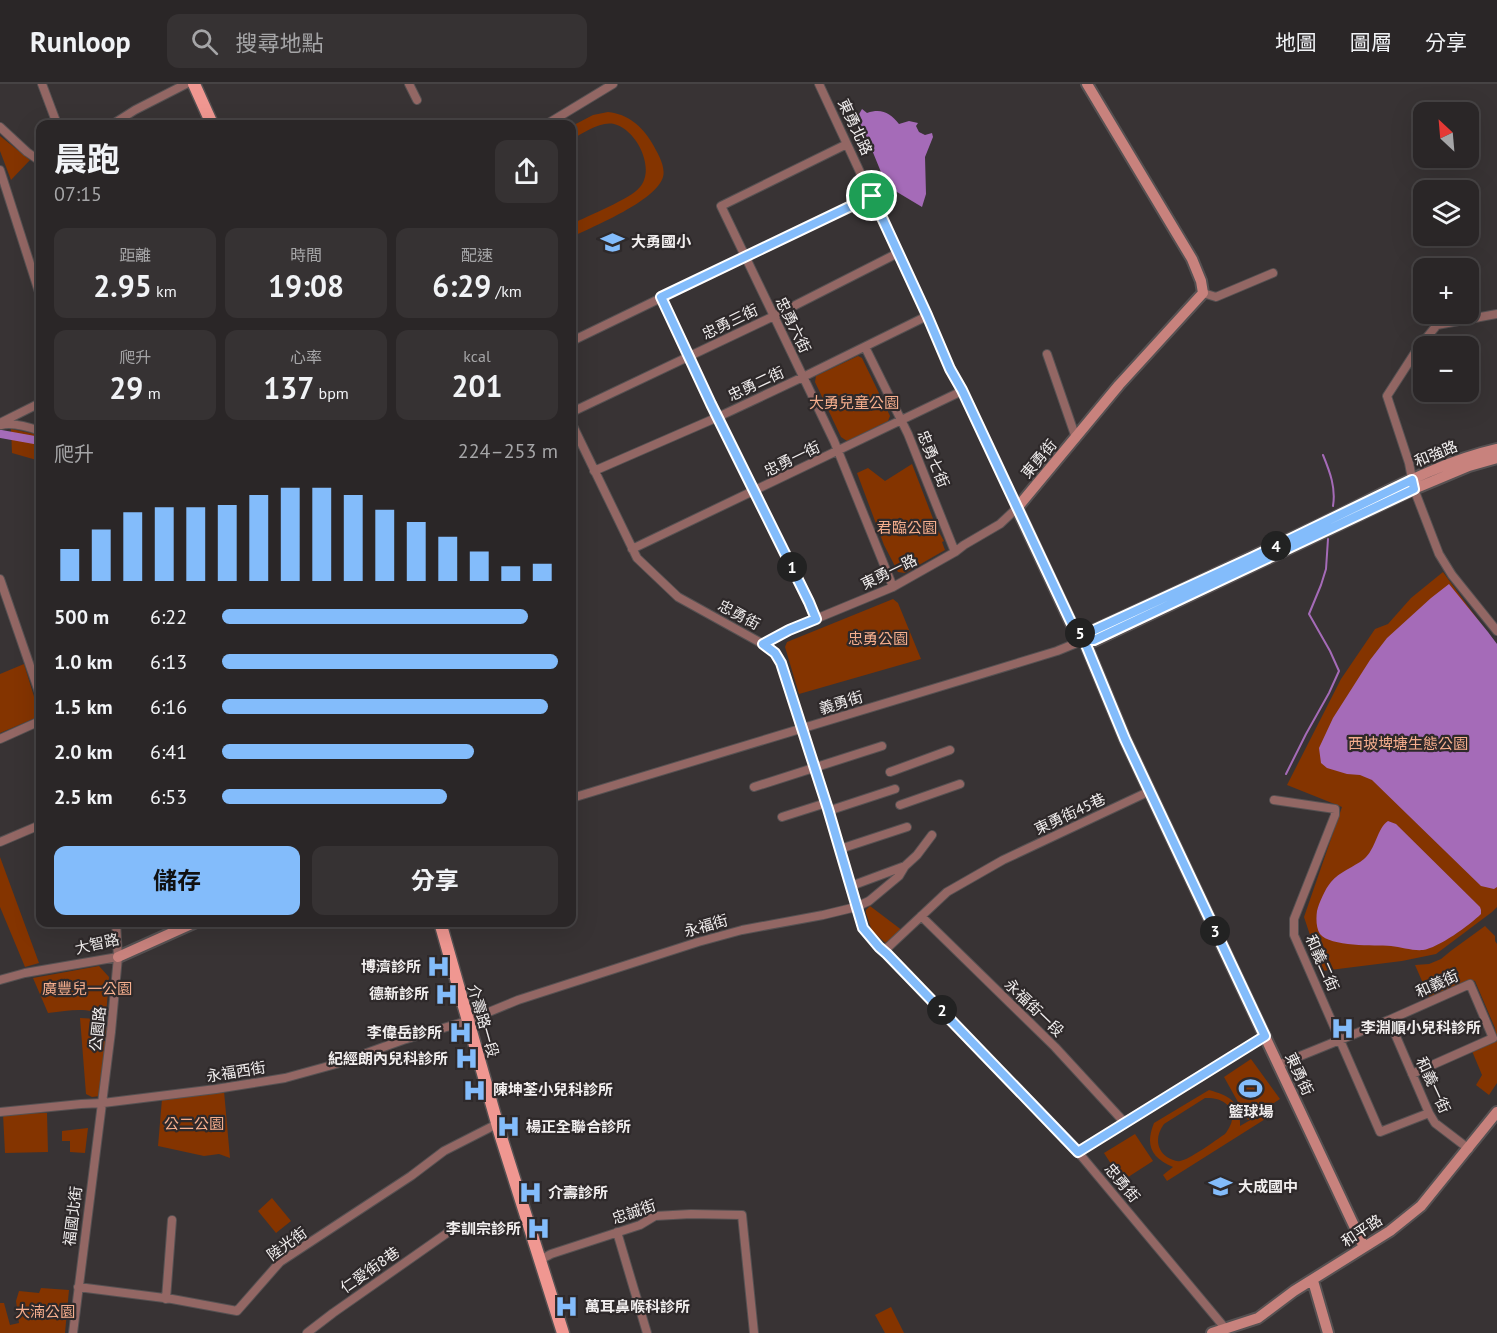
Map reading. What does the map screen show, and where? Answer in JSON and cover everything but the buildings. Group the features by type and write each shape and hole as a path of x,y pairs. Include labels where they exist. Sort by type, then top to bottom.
{"main road":[{"path":"194,84 210,120"},
{"name":"介壽路一段","path":"441,927 497,1124 563,1333"}],"street":[{"path":"42,84 56,120"},
{"path":"120,120 152,100 186,84"},
{"path":"409,84 417,100"},
{"path":"554,120 613,84"},
{"name":"東勇北路","path":"819,84 950,369 1017,508"},
{"path":"1088,84 1192,259 1203,293 1216,297 1272,273"},
{"path":"0,128 36,158"},
{"name":"忠勇六街","path":"847,144 721,206 839,451 893,587"},
{"path":"0,170 36,282"},
{"path":"576,338 872,196"},
{"name":"忠勇三街","path":"576,410 774,316 898,253"},
{"name":"東勇街","path":"1203,293 1119,385 1017,508 1071,622 1084,640 1121,729 1364,1247"},
{"path":"661,297 816,619"},
{"path":"1497,314 1437,325 1387,396 1409,463 1413,485 1439,554 1452,575 1497,631"},
{"name":"忠勇二街","path":"594,471 718,417 927,315"},
{"name":"忠勇七街","path":"865,347 902,420 955,552"},
{"path":"1047,354 1076,438"},
{"name":"忠勇一街","path":"632,549 962,390"},
{"path":"0,424 36,405"},
{"path":"0,424 36,430"},
{"name":"忠勇街","path":"576,433 637,558 678,597 763,644 775,653 781,663 826,802 863,928 1078,1152 1226,1328"},
{"name":"和強路","path":"1084,640 1094,640 1462,459 1497,449"},
{"name":"和強路","path":"1413,485 1497,458"},
{"name":"東勇一路","path":"763,644 789,630 893,587 1000,524 1017,508"},
{"path":"0,579 36,683"},
{"name":"義勇街","path":"576,797 1057,651 1084,640"},
{"path":"0,739 36,723"},
{"path":"754,788 882,746"},
{"path":"890,772 950,750"},
{"path":"900,805 960,784"},
{"path":"828,812 895,789"},
{"name":"東勇街45巷","path":"884,951 947,892 1003,860 1150,791"},
{"name":"和義二街","path":"1274,800 1335,809 1335,815 1294,918 1294,934 1380,1132 1429,1113"},
{"path":"782,817 826,802"},
{"path":"0,842 36,827"},
{"path":"840,849 907,827"},
{"name":"永福街","path":"467,1021 518,1000 698,942 742,930 856,907 869,901 899,876 932,835"},
{"path":"851,886 905,866"},
{"name":"永福街一段","path":"921,916 1055,1047 1125,1123"},
{"name":"公園路","path":"103,1103 118,957 116,927"},
{"name":"大智路","path":"0,980 25,973 118,957 185,927"},
{"name":"和義街","path":"1278,1065 1470,984 1493,1038 1412,1074"},
{"name":"和義一街","path":"1389,1020 1435,1123 1469,1149"},
{"name":"永福西街","path":"0,1112 103,1103 285,1078 336,1064 403,1040 467,1021"},
{"path":"1078,1152 1265,1036"},
{"name":"福國北街","path":"73,1333 103,1103"},
{"name":"和平路","path":"1212,1333 1257,1317 1390,1231 1421,1206 1497,1112"},
{"name":"陸光街","path":"78,1287 237,1311 280,1262 411,1176 444,1151 497,1124"},
{"name":"忠誠街","path":"540,1260 551,1254 640,1225 655,1216 742,1215 754,1333"},
{"path":"166,1299 172,1220"},
{"name":"仁愛街8巷","path":"307,1333 450,1231"},
{"path":"617,1232 647,1333"},
{"path":"1313,1281 1328,1333"}],"green space":[{"path":"615,113 634,122 652,143 664,173 658,186 637,204 576,235 576,222 635,192 644,179 646,170 645,160 636,141 622,127 603,124 576,137 576,124 593,115"},
{"path":"0,136 30,160 11,180 0,151"},
{"name":"大勇兒童公園","path":"858,356 862,358 890,416 888,421 847,441 841,437 815,382 816,376"},
{"path":"11,429 36,434 36,460 12,453"},
{"name":"君臨公園","path":"912,464 937,529 944,541 942,542 945,550 905,573 898,572 884,545 857,473 868,468 885,481"},
{"name":"西坡埤塘生態公園","path":"1443,572 1497,646 1497,907 1436,954 1402,961 1322,971 1304,917 1342,807 1287,785 1341,679 1375,629 1388,624 1411,598"},
{"name":"忠勇公園","path":"893,599 898,603 921,659 799,694 785,647 787,642"},
{"path":"24,664 36,703 36,718 0,733 0,674"},
{"path":"0,857 39,963 25,967 0,907"},
{"path":"870,906 903,931 888,945 872,931 866,913"},
{"path":"1485,926 1495,936 1497,944 1497,1083 1489,1095 1476,1085 1482,1075 1472,1051 1496,1038 1495,1028 1475,981 1466,981 1429,997 1415,965 1429,964 1441,959"},
{"name":"廣豐兒一公園","path":"99,966 109,977 106,1016 84,1010 48,1013 33,978"},
{"path":"80,1018 98,1019 107,1028 100,1096 92,1097 86,1094"},
{"name":"籃球場","path":"1251,1059 1280,1099 1248,1120 1224,1077"},
{"path":"1209,1090 1233,1101 1239,1111 1240,1126 1266,1111 1270,1116 1167,1181 1163,1175 1173,1167 1159,1159 1152,1150 1150,1138 1154,1123","holes":["1205,1098 1220,1100 1230,1108 1232,1120 1225,1134 1184,1160 1177,1161 1167,1157 1160,1150 1158,1141 1164,1124"]},
{"name":"公二公園","path":"224,1091 230,1158 219,1154 204,1156 158,1146 162,1099"},
{"path":"47,1113 48,1152 5,1153 3,1114"},
{"path":"88,1128 85,1153 70,1152 70,1141 62,1141 62,1131"},
{"path":"1135,1134 1153,1161 1122,1181 1104,1153"},
{"path":"272,1198 291,1221 276,1233 258,1211"},
{"name":"大湳公園","path":"41,1288 69,1290 65,1333 0,1333 0,1303 4,1303 10,1325 19,1323 16,1301 19,1291 39,1293"},
{"path":"891,1307 904,1333 885,1333 875,1315"}],"shaded area":[{"path":"862,109 867,113 885,112 899,124 909,121 918,123 916,126 919,132 925,135 932,133 933,137 925,157 926,194 922,207 892,189 883,177 863,128 853,115 858,116"},
{"path":"1449,584 1497,644 1497,887 1494,889 1481,886 1372,780 1327,768 1321,763 1319,748 1333,718 1370,660 1387,638"},
{"path":"1388,821 1396,824 1481,910 1481,914 1462,930 1445,941 1423,950 1333,941 1320,934 1318,929 1317,911 1329,885 1334,878 1368,855 1381,828"}],"waterway":[{"path":"1,434 36,440"},
{"path":"1323,455 1333,486 1333,506"},
{"path":"1286,774 1339,671 1309,614 1326,569 1328,539"}],"place":[{"name":"大勇國小","path":"613,242"},
{"name":"博濟診所","path":"439,967"},
{"name":"德新診所","path":"447,994"},
{"name":"李淵順小兒科診所","path":"1343,1028"},
{"name":"李偉岳診所","path":"460,1033"},
{"name":"紀經朗內兒科診所","path":"466,1059"},
{"name":"籃球場","path":"1251,1088"},
{"name":"陳坤荃小兒科診所","path":"475,1090"},
{"name":"楊正全聯合診所","path":"508,1127"},
{"name":"大成國中","path":"1220,1187"},
{"name":"介壽診所","path":"530,1193"},
{"name":"李訓宗診所","path":"539,1229"},
{"name":"萬耳鼻喉科診所","path":"567,1307"}],"route":[{"path":"872,196 661,297 816,619 763,644 775,653 781,663 863,928 1078,1152 1265,1036 1125,739 1084,640 1090,632 1251,558 1412,480 1414,489 1094,640 1084,640 1071,622 950,369 872,196"}]}
